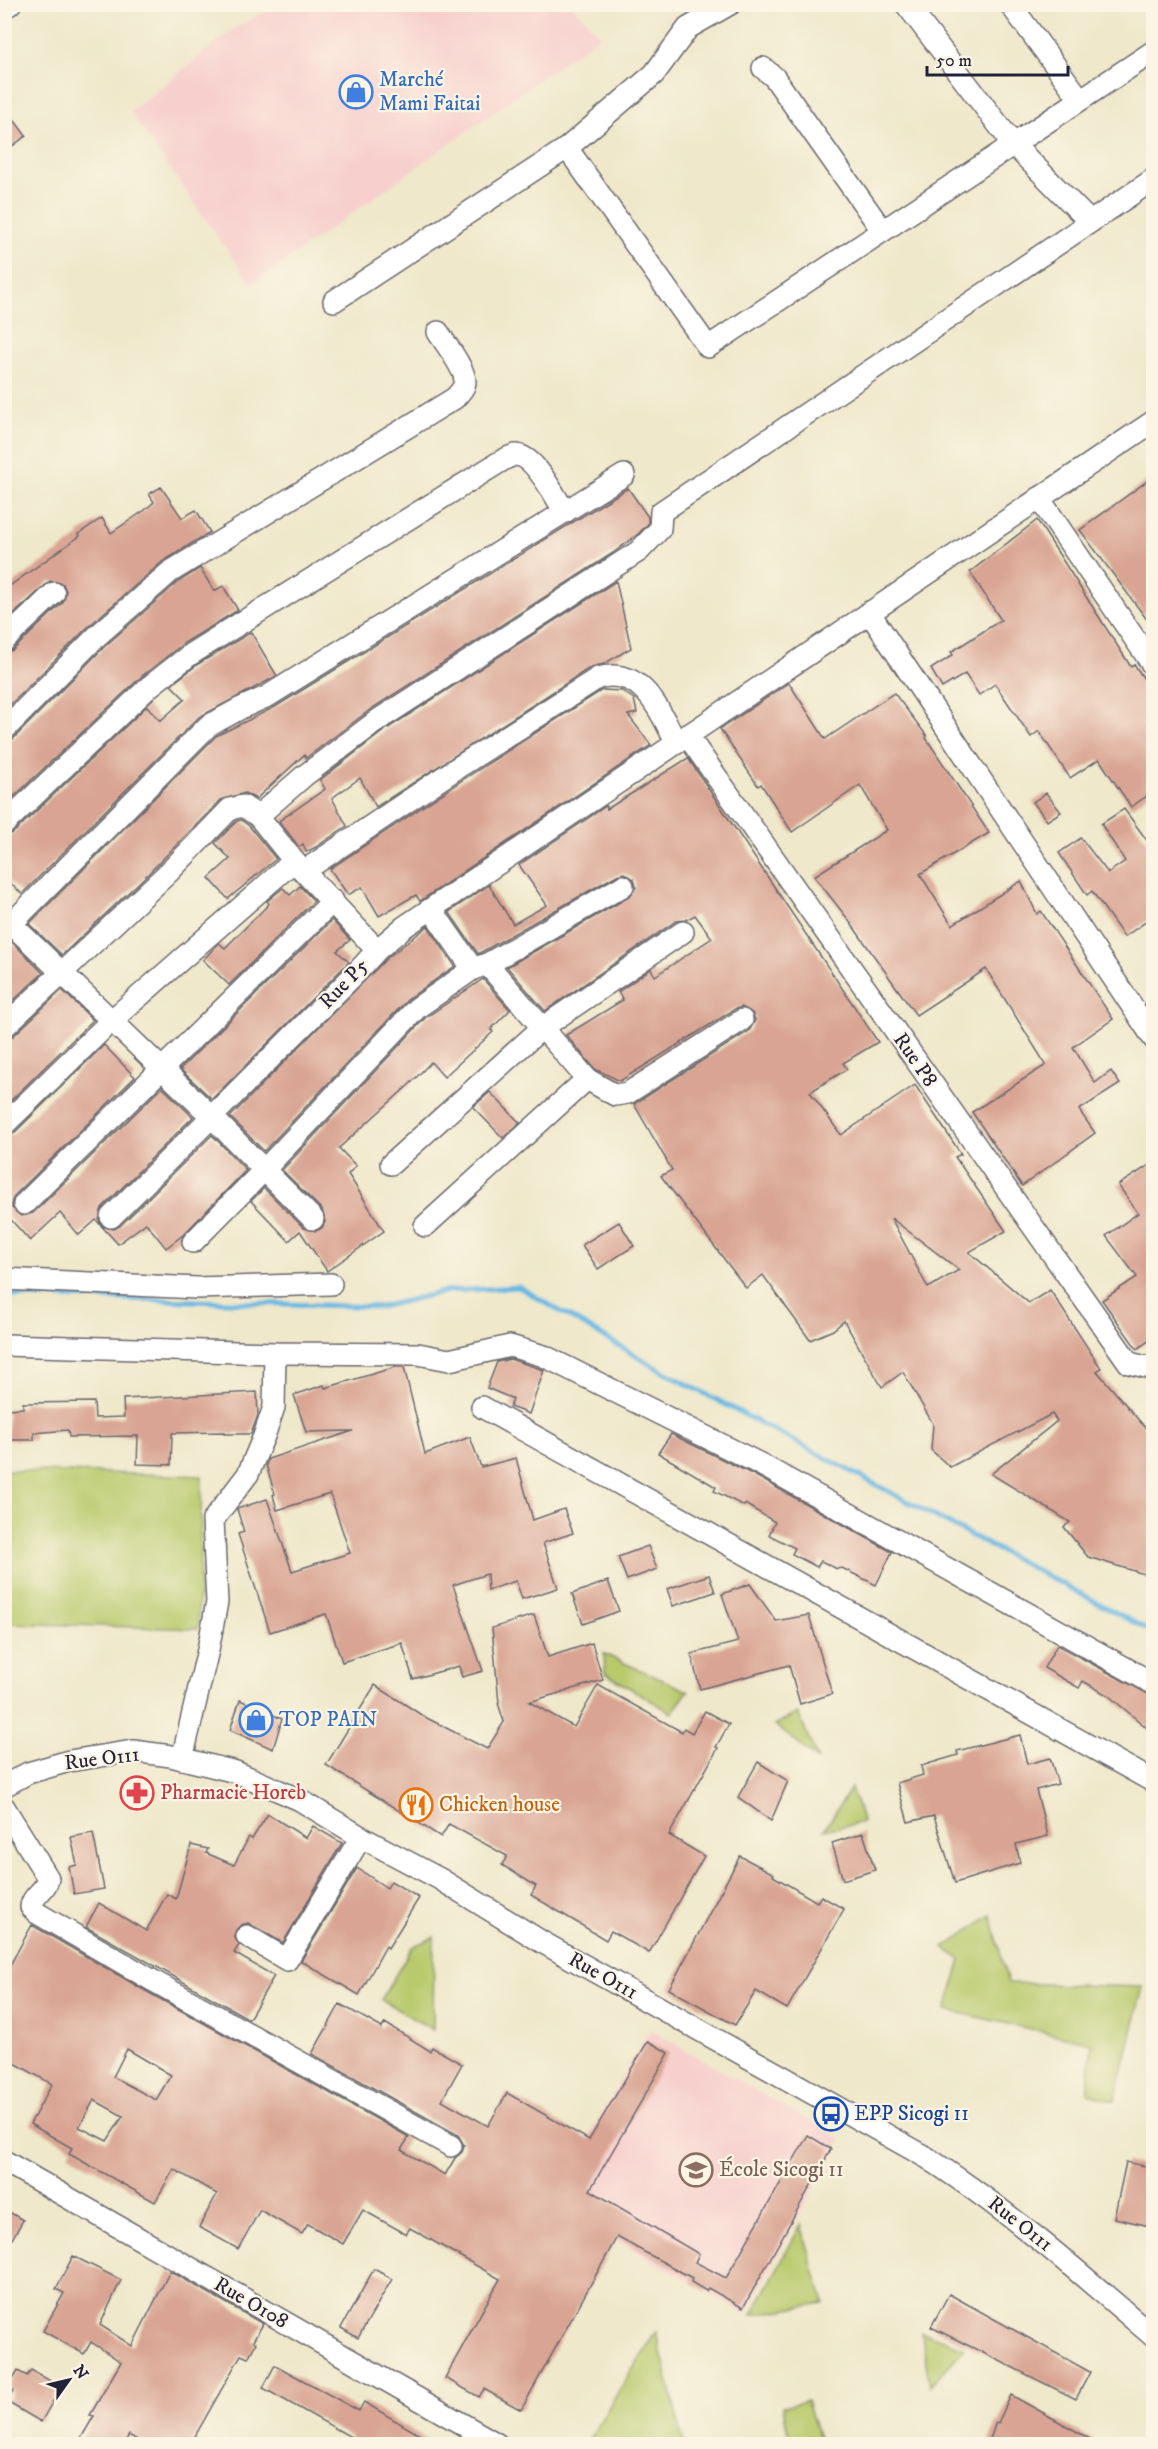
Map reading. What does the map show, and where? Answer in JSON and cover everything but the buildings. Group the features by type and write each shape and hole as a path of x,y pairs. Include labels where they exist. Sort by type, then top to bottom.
{"street":[{"path":"4,8 10,4"},
{"path":"334,301 567,148 654,74 687,28 730,4"},
{"path":"906,4 1013,144 1090,222"},
{"path":"1010,4 1080,99"},
{"path":"567,148 708,347 1154,51"},
{"path":"763,68 774,77 882,231"},
{"path":"258,816 304,776 378,720 639,551 660,529 661,512 1154,179"},
{"path":"4,730 97,636 170,572 455,398 463,390 465,381 461,370 438,332"},
{"name":"Rue P5","path":"111,1217 358,971 376,950 404,927 1154,421"},
{"path":"4,824 150,686 191,654 498,463 514,455 524,456 533,464 565,512"},
{"path":"313,1219 112,1020 7,924 208,726 268,696 624,475"},
{"path":"1039,498 1154,667"},
{"path":"4,641 54,593"},
{"path":"869,612 1154,1039"},
{"path":"4,1125 112,1020 299,866 598,678 610,675 643,686 682,738"},
{"name":"Rue P8","path":"682,738 1129,1363 1146,1367 1154,1364"},
{"path":"4,1027 170,871 230,809 243,806 258,816 299,866 376,950"},
{"path":"193,1242 417,1008 480,967 623,886"},
{"path":"24,1204 333,901"},
{"path":"432,910 480,967 528,1009 587,1080 615,1095 628,1093 742,1020"},
{"path":"391,1164 542,1028 683,932"},
{"path":"425,1226 587,1080"},
{"path":"4,1279 197,1288 331,1284"},
{"path":"4,1345 275,1353 418,1354 449,1360 510,1346 544,1356 760,1464 1154,1684"},
{"path":"182,1758 217,1602 213,1520 248,1474 264,1436 274,1407 275,1353"},
{"path":"482,1407 1154,1782"},
{"name":"Rue O111","path":"6,1781 28,1773 96,1756 133,1751 182,1758 236,1773 300,1800 361,1838 440,1879 542,1942 926,2157 968,2184 1042,2240 1154,2337"},
{"path":"4,1807 48,1878 47,1884 32,1902 31,1908 150,1979 451,2146"},
{"path":"246,1936 287,1960 361,1838"},
{"name":"Rue O108","path":"4,2162 496,2445"}],"shaded area":[{"path":"277,5 572,5 600,36 252,285 130,112 236,27"},
{"name":"École Sicogi 11","path":"650,2030 841,2139 745,2314 550,2202"}],"green space":[{"path":"5,1470 202,1476 198,1629 5,1623"},
{"path":"604,1654 688,1691 672,1713 605,1673"},
{"path":"798,1713 818,1760 775,1725"},
{"path":"851,1788 863,1822 824,1830"},
{"path":"991,1915 1008,1983 1143,1987 1115,2101 1087,2094 1092,2043 946,2010 961,1960 944,1948"},
{"path":"434,1937 433,2030 381,2000 412,1947"},
{"path":"801,2225 824,2303 752,2315"},
{"path":"656,2332 684,2444 594,2444 587,2442"},
{"path":"921,2332 965,2348 930,2386"},
{"path":"807,2401 821,2444 790,2444 783,2406"}],"waterway":[{"path":"4,1295 381,1307 447,1291 519,1287 655,1367 1154,1633"}],"place":[{"name":"Marché Mami Faitai","path":"356,92"},
{"name":"TOP PAIN","path":"256,1720"},
{"name":"Pharmacie Horeb","path":"137,1793"},
{"name":"Chicken house","path":"416,1805"},
{"name":"EPP Sicogi 11","path":"831,2114"},
{"name":"École Sicogi 11","path":"696,2170"}]}
